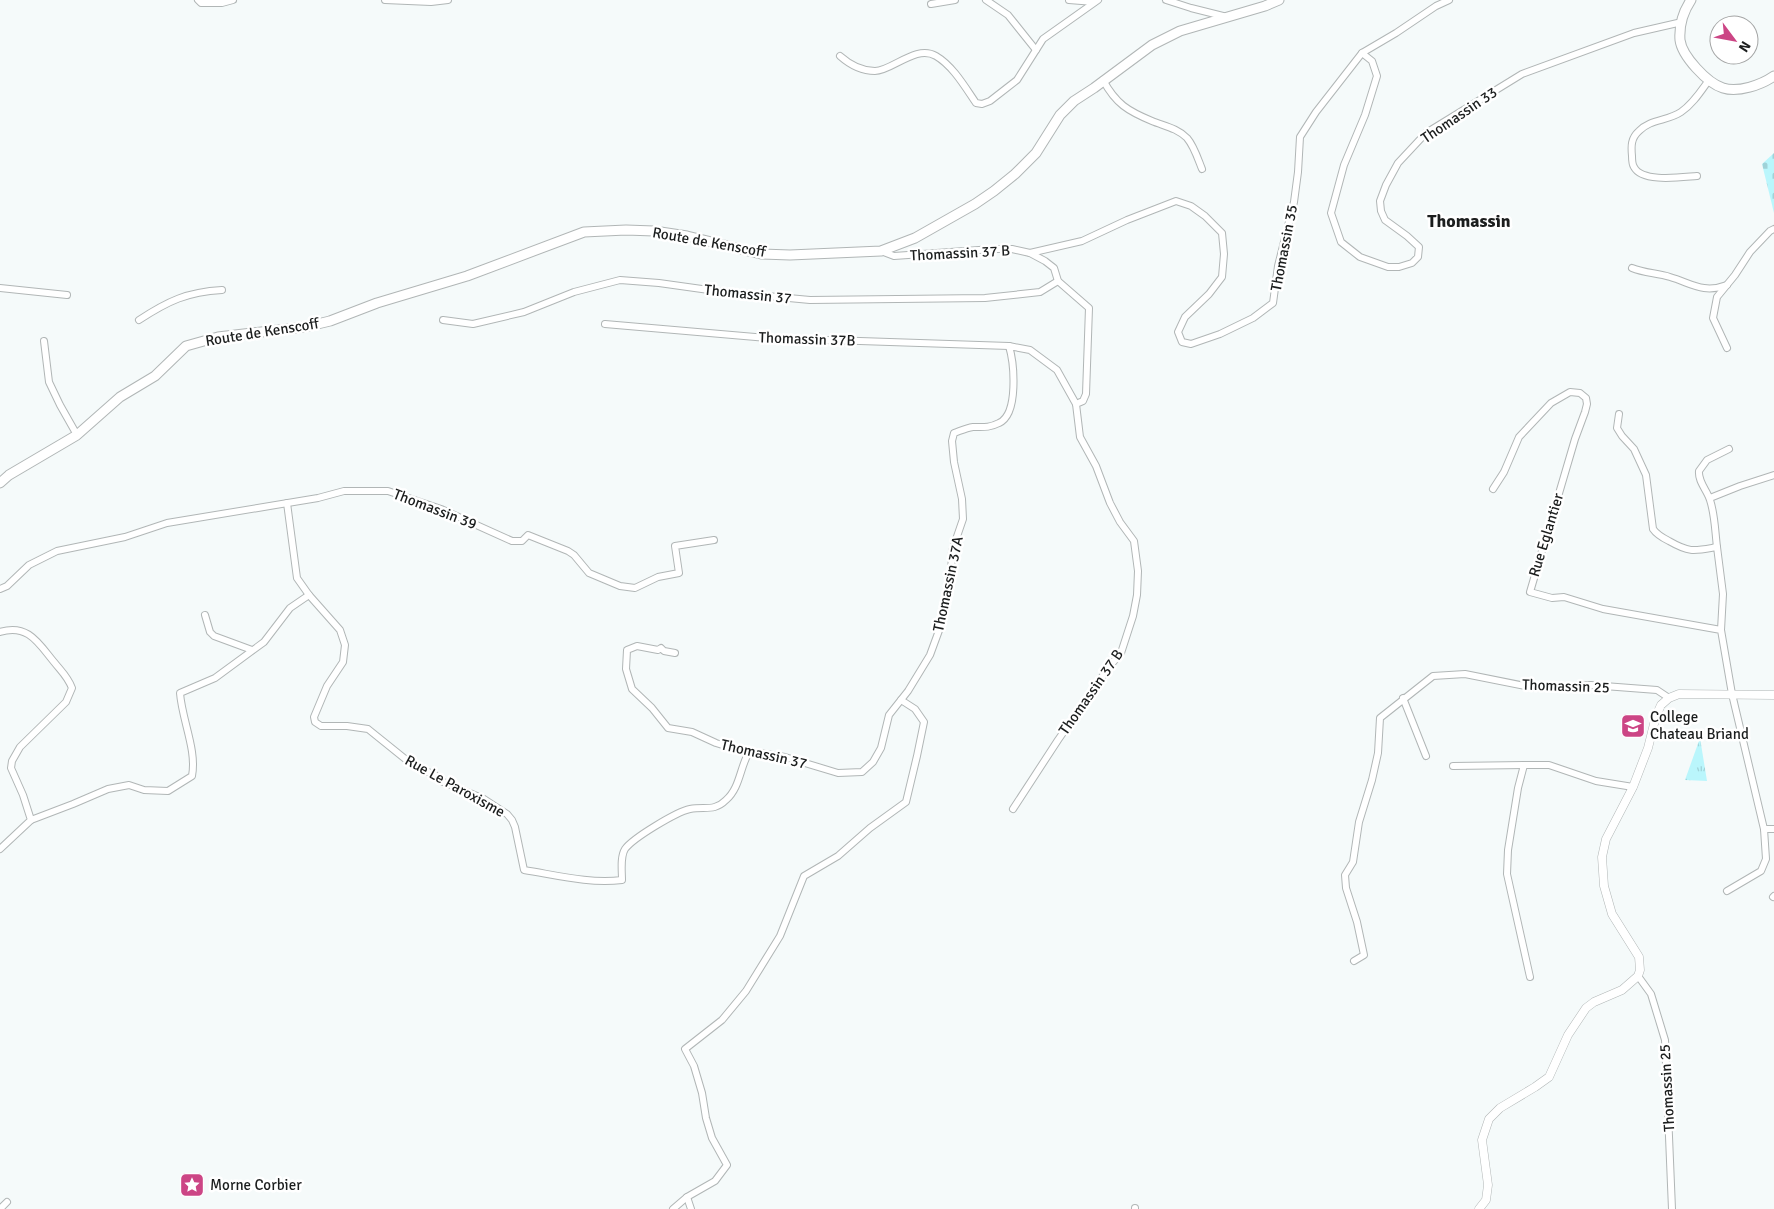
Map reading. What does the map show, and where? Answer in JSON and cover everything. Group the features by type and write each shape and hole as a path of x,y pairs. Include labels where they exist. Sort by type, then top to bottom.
{"main road":[{"name":"Route de Kenscoff","path":"0,483 9,475 77,435 120,397 155,376 186,346 218,337 306,327 330,321 378,303 467,276 584,232 654,231 687,236 761,254 790,255 881,250 915,238 975,204 1015,174 1036,153 1060,115 1074,101 1152,45 1180,31 1280,0"},
{"path":"1691,0 1684,10 1680,41 1696,68 1709,80 1723,88 1745,89 1760,84 1774,76"}],"street":[{"path":"198,0 201,3 222,3 233,0"},
{"path":"385,0 431,2 448,0"},
{"path":"930,4 955,0"},
{"path":"986,0 1008,15 1036,50"},
{"path":"1069,0 1096,1"},
{"path":"1166,0 1229,17"},
{"name":"Thomassin 35","path":"1030,253 1082,241 1127,220 1176,201 1191,206 1205,216 1222,233 1224,254 1222,277 1208,294 1184,317 1178,332 1182,342 1191,344 1220,334 1253,318 1273,303 1278,266 1294,202 1300,137 1316,112 1362,52 1396,33 1436,6 1449,0"},
{"path":"840,56 850,64 876,72 920,53 935,55 950,67 976,103 982,104 1017,80 1043,39 1096,1"},
{"name":"Thomassin 33","path":"1362,52 1372,61 1377,76 1365,115 1344,165 1332,213 1341,242 1360,257 1388,267 1399,267 1412,263 1418,257 1419,247 1386,220 1381,211 1380,202 1386,185 1398,163 1426,133 1522,74 1634,33 1682,22"},
{"path":"1103,80 1111,96 1120,104 1152,121 1173,129 1185,137 1191,143 1202,169"},
{"path":"1697,176 1658,178 1638,172 1633,167 1631,144 1637,132 1648,123 1680,113 1709,80"},
{"path":"1727,348 1713,318 1717,297 1750,252 1774,229"},
{"name":"Thomassin 37 B","path":"881,250 894,256 993,249 1012,249 1030,253 1054,268 1058,281 1089,308 1086,394 1083,401 1076,404 1080,437 1096,466 1110,503 1120,522 1134,541 1138,571 1137,595 1133,616 1121,653 1109,667 1058,740 1013,809"},
{"path":"1632,268 1645,273 1656,273 1672,277 1678,281 1702,288 1715,289 1728,284"},
{"name":"Thomassin 37","path":"443,320 473,324 524,312 574,292 620,280 810,300 985,298 1040,292 1058,281"},
{"path":"0,288 67,295"},
{"path":"139,320 173,300 206,291 222,290"},
{"name":"Thomassin 37B","path":"605,324 803,341 830,340 1009,346"},
{"path":"44,341 49,382 77,435"},
{"path":"1009,346 1030,350 1057,370 1076,404"},
{"name":"Thomassin 37A","path":"901,700 930,656 941,625 951,575 952,551 963,519 962,499 954,462 952,441 954,433 974,427 983,428 1001,423 1006,417 1012,402 1013,361 1009,346"},
{"name":"Rue Eglantier","path":"1492,489 1504,472 1519,437 1533,421 1551,403 1570,392 1580,393 1586,398 1585,412 1575,439 1530,592 1552,598 1564,597 1603,609 1721,630"},
{"path":"1619,414 1617,428 1634,449 1646,475 1652,529 1657,534 1685,550 1717,547"},
{"path":"1728,891 1761,871 1766,859 1764,829 1732,694 1721,630 1723,594 1713,510 1710,498 1700,480 1699,471 1707,460 1729,449"},
{"path":"1710,498 1774,475"},
{"name":"Thomassin 39","path":"0,589 7,586 29,565 57,551 125,537 167,524 318,498 344,491 388,491 441,509 512,541 522,541 528,535 568,551 574,555 589,573 620,586 635,588 658,577 679,573 675,546 714,540"},
{"path":"0,849 31,820 108,789 129,785 144,790 168,790 192,776 194,764 187,725 182,711 180,693 215,678 264,642 290,608 309,595 298,578 287,503"},
{"name":"Rue Le Paroxisme","path":"309,595 340,630 345,645 343,662 327,686 314,717 318,724 321,726 347,726 368,729 414,766 435,775 441,781 484,800 507,814 515,827 524,870 602,881 622,880 623,855 626,848 662,821 677,814 691,809 710,809 719,806 734,792 743,763 749,752"},
{"path":"205,615 210,632 214,636 252,650"},
{"path":"0,632 7,630 22,631 37,640 69,678 72,688 66,702 20,747 12,761 11,768 23,795 31,820"},
{"name":"Thomassin 37","path":"676,653 664,651 661,648 658,650 637,646 627,650 626,669 632,689 652,708 668,728 692,732 716,743 749,752 785,757 838,773 862,772 873,762 880,748 889,716 901,700"},
{"name":"Thomassin 25","path":"1403,698 1432,676 1465,674 1535,688 1591,685 1656,690 1669,698 1661,705 1656,716 1648,748 1633,787 1606,839 1602,857 1604,886 1612,914 1639,957 1640,970 1638,976 1651,994 1666,1040 1672,1209"},
{"path":"1669,698 1679,694 1774,696"},
{"path":"1354,962 1364,955 1357,922 1346,888 1345,875 1353,862 1359,822 1372,780 1378,752 1380,718 1403,698 1426,756"},
{"path":"673,1209 687,1197 715,1180 727,1165 712,1138 694,1066 685,1049 722,1020 746,992 780,936 804,876 838,856 870,828 906,802 924,722 915,709 901,700"},
{"path":"1524,765 1513,820 1507,874 1530,976"},
{"path":"1453,766 1549,765 1596,780 1633,787"},
{"path":"1764,829 1774,829"},
{"path":"1479,1209 1486,1200 1488,1185 1482,1140 1489,1119 1500,1108 1549,1077 1568,1035 1586,1008 1594,1002 1622,990 1638,976"},
{"path":"687,1197 691,1209"},
{"path":"0,1208 7,1202"}],"green space":[{"path":"1774,153 1774,213 1762,164"},
{"path":"1700,738 1707,781 1685,780"}],"place":[{"name":"College Chateau Briand","path":"1633,726"},
{"name":"Morne Corbier","path":"192,1185"}],"district":[{"name":"Thomassin","path":"1469,221"}]}
